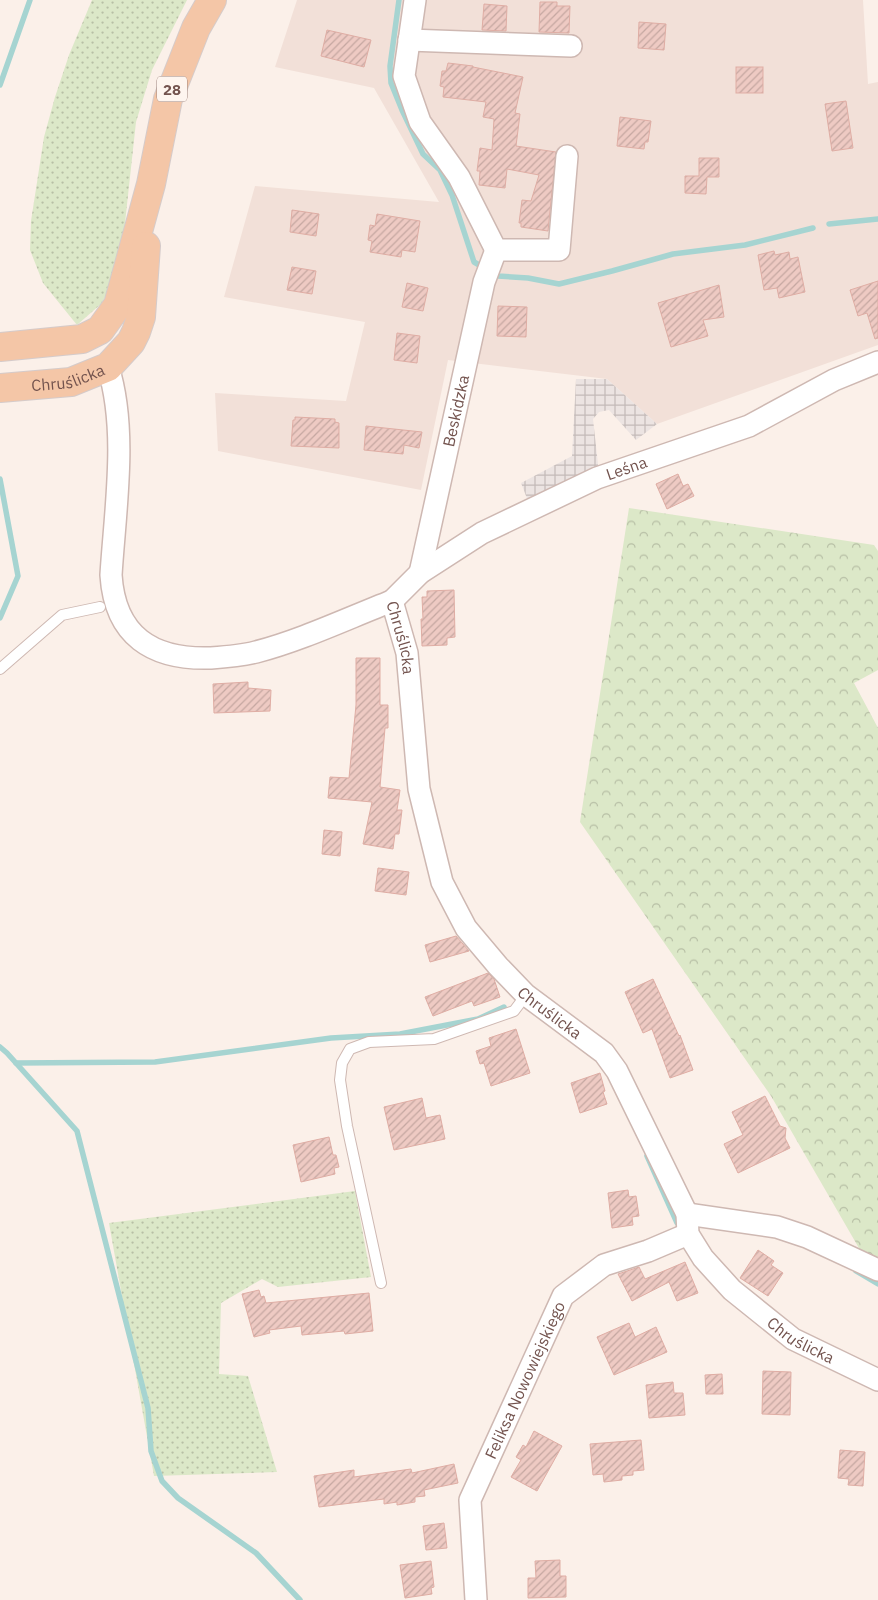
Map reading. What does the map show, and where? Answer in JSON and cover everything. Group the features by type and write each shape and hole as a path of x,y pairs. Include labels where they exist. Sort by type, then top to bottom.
{"main road":[{"name":"28","path":"100,330 118,305 151,184 168,99 196,28 212,0"},
{"name":"28","path":"108,367 130,342 141,317 151,184"},
{"path":"0,347 82,339 100,330 108,367"},
{"name":"Chruślicka","path":"0,388 72,382 108,367"}],"street":[{"path":"415,0 404,76 420,122 459,177 493,255 559,250 567,156"},
{"path":"409,40 571,46"},
{"name":"Beskidzka","path":"420,573 484,282 493,255"},
{"name":"Leśna","path":"392,601 420,573 482,533 597,478 749,426 834,380 878,362"},
{"name":"Chruślicka","path":"108,367 114,386 119,423 111,575 112,593 121,616 140,641 157,651 173,655 195,658 230,657 278,646 392,601 407,653 419,789 442,882 466,928 498,966 526,995 604,1053 617,1072 703,1258 732,1290 793,1340 878,1380"},
{"path":"688,1224 777,1227 807,1237 878,1270"},
{"name":"Feliksa Nowowiejskiego","path":"476,1600 470,1500 563,1296 604,1265 648,1251 688,1224"}],"lane":[{"path":"0,669 62,615 100,607"},
{"path":"381,1283 347,1126 340,1080 342,1063 350,1049 369,1042 434,1040 514,1011 526,995"}],"shaded area":[{"path":"297,0 863,0 868,84 878,82 878,345 657,424 607,379 448,360 421,490 218,451 215,393 346,401 365,322 224,297 255,186 439,202 374,88 275,67"},
{"path":"576,379 607,379 657,424 636,440 609,410 599,412 593,419 599,473 528,501 521,483 572,456"}],"green space":[{"path":"92,0 187,0 152,70 136,122 124,232 112,285 101,304 77,325 43,283 30,250 31,221 44,137 55,97 69,55"},
{"path":"629,508 874,545 878,551 878,670 854,683 878,728 878,1281 771,1096 580,822"},
{"path":"355,1191 371,1277 278,1287 262,1279 221,1303 219,1374 248,1376 277,1472 154,1476 109,1223"}],"building":[{"path":"540,2 557,2 557,6 570,6 569,33 539,32"},
{"path":"484,4 507,6 506,31 482,30"},
{"path":"639,22 666,24 664,50 638,48"},
{"path":"327,30 371,40 364,67 321,56"},
{"path":"448,63 473,66 523,77 515,113 520,114 516,146 556,152 548,231 521,227 521,223 519,223 522,200 531,201 539,175 507,169 505,188 479,185 480,171 477,171 480,148 492,150 494,119 483,117 486,102 443,97 444,87 440,86 442,71 446,71"},
{"path":"736,67 763,67 763,93 736,93"},
{"path":"846,101 853,148 832,151 825,104"},
{"path":"620,117 651,121 648,142 645,142 644,149 617,146"},
{"path":"699,158 719,158 719,177 707,177 706,194 685,193 685,176 699,176"},
{"path":"292,210 319,214 316,236 290,232"},
{"path":"377,214 420,221 415,252 402,250 401,257 370,252 372,241 368,240 370,225 375,226"},
{"path":"774,251 775,255 789,252 790,259 798,257 805,292 779,298 777,288 764,290 758,255"},
{"path":"292,267 316,271 312,294 287,290"},
{"path":"878,281 878,338 875,339 867,313 858,316 850,290"},
{"path":"407,283 428,288 423,311 402,307"},
{"path":"719,285 724,317 703,320 708,336 671,347 658,303"},
{"path":"498,306 527,307 526,337 497,336"},
{"path":"397,333 420,336 417,363 394,360"},
{"path":"295,417 335,419 335,422 339,423 339,448 291,446 293,420 295,420"},
{"path":"366,426 422,432 419,448 404,445 403,454 364,450"},
{"path":"678,474 683,486 688,484 694,496 667,509 656,484"},
{"path":"454,590 455,637 447,638 447,645 422,646 422,597 427,597 427,591"},
{"path":"356,658 380,658 380,705 388,705 388,728 385,728 380,787 400,790 397,810 402,810 399,834 395,834 393,849 363,844 372,802 328,798 330,777 349,778 356,705"},
{"path":"248,682 248,688 271,690 270,711 214,713 213,684"},
{"path":"324,830 342,832 340,856 322,854"},
{"path":"378,868 409,872 406,895 375,891"},
{"path":"456,936 469,951 430,962 425,945"},
{"path":"488,973 494,979 500,997 474,1006 472,1001 433,1016 425,997"},
{"path":"653,979 680,1035 693,1070 670,1078 652,1029 643,1033 625,992"},
{"path":"516,1029 530,1073 491,1086 484,1063 480,1064 476,1051 491,1046 489,1038"},
{"path":"600,1073 607,1104 580,1113 571,1083"},
{"path":"765,1096 780,1126 786,1128 785,1138 790,1148 738,1173 724,1144 743,1135 732,1112"},
{"path":"422,1098 426,1118 440,1115 445,1139 394,1150 384,1107"},
{"path":"329,1137 333,1155 336,1155 339,1167 334,1168 335,1174 301,1182 293,1145"},
{"path":"628,1190 629,1197 636,1196 639,1216 632,1217 633,1225 612,1228 608,1193"},
{"path":"758,1250 774,1261 771,1265 783,1273 768,1296 740,1278"},
{"path":"685,1262 698,1293 677,1301 669,1282 632,1301 618,1274 639,1267 645,1279"},
{"path":"259,1290 261,1297 264,1296 266,1303 369,1293 373,1331 345,1334 344,1331 302,1335 301,1326 269,1330 270,1333 254,1337 242,1294"},
{"path":"629,1323 635,1337 656,1327 667,1352 614,1375 597,1337"},
{"path":"763,1371 791,1372 790,1415 762,1414"},
{"path":"722,1374 723,1394 706,1394 705,1375"},
{"path":"673,1382 674,1393 683,1393 685,1415 649,1418 646,1385"},
{"path":"534,1431 562,1446 537,1491 511,1477 521,1460 516,1457 523,1445 526,1447"},
{"path":"641,1440 644,1470 633,1471 633,1475 622,1476 622,1480 604,1482 603,1474 593,1475 590,1444"},
{"path":"840,1450 865,1452 863,1486 848,1485 849,1479 838,1478"},
{"path":"454,1464 458,1483 424,1490 425,1496 415,1497 415,1502 397,1505 397,1502 384,1504 384,1499 319,1507 314,1476 354,1470 354,1477 411,1469 412,1473"},
{"path":"444,1523 447,1548 426,1550 423,1526"},
{"path":"560,1560 560,1576 566,1576 566,1597 528,1598 528,1578 536,1578 535,1561"},
{"path":"431,1561 434,1587 431,1588 432,1594 405,1598 400,1565"}],"waterway":[{"path":"0,85 30,0"},
{"path":"399,0 390,66 391,83 423,154 440,170 452,195 474,262 498,276 528,278 559,284 673,254 745,245 813,228"},
{"path":"829,224 878,219"},
{"path":"0,479 18,576 0,618"},
{"path":"16,1063 155,1062 331,1038 400,1034 478,1019 504,1007"},
{"path":"0,1047 77,1131 148,1408 151,1451 162,1481 178,1498 256,1553 300,1600"},
{"path":"647,1156 677,1223"},
{"path":"856,1271 878,1284"}]}
